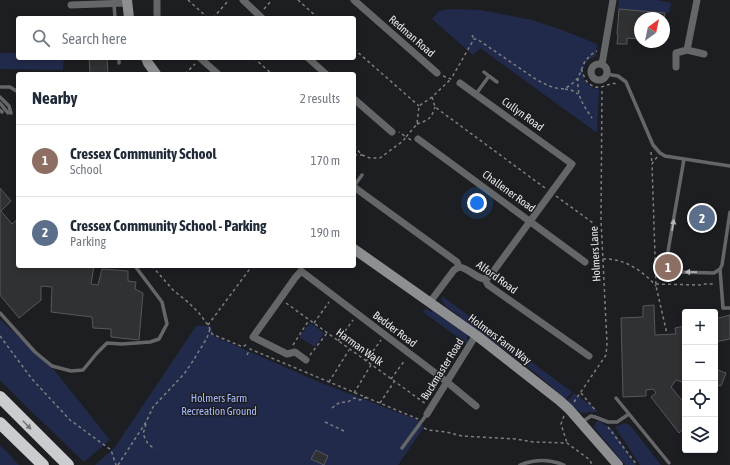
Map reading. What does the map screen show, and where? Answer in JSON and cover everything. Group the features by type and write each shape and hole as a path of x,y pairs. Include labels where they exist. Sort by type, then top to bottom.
{"highway":[{"path":"0,397 68,465"},
{"path":"0,423 43,465"}],"street":[{"path":"157,0 157,16"},
{"path":"242,0 260,16"},
{"name":"Redman Road","path":"354,0 437,74"},
{"path":"602,64 613,0"},
{"path":"687,50 697,0"},
{"path":"71,5 114,4 127,1 130,16"},
{"path":"676,67 676,53 687,50 704,54"},
{"path":"147,60 155,72"},
{"path":"202,60 216,72"},
{"path":"310,60 324,72"},
{"path":"602,64 606,68 606,74 600,80 591,74 591,69 594,65 602,64"},
{"name":"Cullyn Road","path":"460,82 572,164 551,192"},
{"path":"356,101 392,132"},
{"name":"Challener Road","path":"418,139 585,262"},
{"name":"Alford Road","path":"356,188 457,262 459,267 464,267 480,278 485,279 488,285 589,356"},
{"path":"485,279 490,276 551,192"},
{"name":"Holmers Farm Way","path":"356,250 476,335 559,400 569,409 618,465"},
{"path":"430,302 454,270 459,267"},
{"name":"Bedder Road","path":"280,299 301,271 447,382 476,406"},
{"path":"280,299 251,340 287,354 295,352 306,360"},
{"name":"Buckmaster Road","path":"428,411 476,335"}],"lane":[{"path":"114,4 115,16"},
{"path":"484,72 497,82"},
{"path":"606,74 618,76 626,82 653,145 660,153 665,156 684,160 730,166"},
{"path":"476,94 489,76"},
{"path":"0,86 10,87 16,91"},
{"path":"0,97 9,106 9,113 0,102"},
{"path":"684,160 666,263 668,268 676,272 714,273 720,269"},
{"path":"356,184 362,175"},
{"path":"730,212 720,269 723,308 730,308"},
{"path":"0,313 35,352 52,366 71,371 83,370 107,343 150,342 159,339 167,324 162,302 136,268"},
{"path":"616,398 669,462"},
{"path":"402,448 428,411"},
{"path":"581,423 591,416 613,423 629,414"},
{"path":"520,465 540,460 557,462 564,465"}],"path":[{"path":"188,0 206,16"},
{"path":"215,16 229,0"},
{"path":"298,0 316,16"},
{"path":"472,35 474,40"},
{"path":"474,40 477,39 549,86 571,90 578,94"},
{"path":"417,124 419,106 432,97 451,78 474,40"},
{"path":"356,51 419,106"},
{"path":"592,118 584,107 578,94 578,78 585,61 592,54 597,51 604,52"},
{"path":"187,72 198,60"},
{"path":"256,60 270,72"},
{"path":"581,69 584,78 593,87 602,88 611,83 617,84"},
{"path":"451,78 460,82"},
{"path":"564,89 578,78"},
{"name":"Holmers Lane","path":"567,443 561,424 564,415 581,393 606,355 607,343 601,220 602,88"},
{"path":"432,97 435,107 593,224"},
{"path":"356,155 362,155 370,158 380,158 403,141 417,124 427,121 432,115 435,107"},
{"path":"406,137 413,141 418,139"},
{"path":"356,148 362,155"},
{"path":"660,153 652,164 656,286 667,334"},
{"path":"603,259 613,259 630,265 656,286"},
{"path":"154,268 174,290 194,308 208,325 212,334 243,346 251,340"},
{"path":"208,325 251,268"},
{"path":"314,323 334,296"},
{"name":"Harman Walk","path":"280,299 391,379 428,411"},
{"path":"338,341 357,314"},
{"path":"287,354 309,320"},
{"path":"117,465 146,422 153,407 184,374 191,364 207,338 210,329"},
{"path":"301,370 306,360 327,333"},
{"path":"366,361 385,335"},
{"path":"0,336 32,379 70,420 111,450 117,465"},
{"path":"247,355 250,349 367,397 416,418 428,430 462,436 567,443 590,460 592,465"},
{"path":"329,382 350,349"},
{"path":"391,379 409,354"},
{"path":"354,392 371,365"},
{"path":"380,403 394,382"},
{"path":"581,393 637,465"},
{"path":"332,408 340,402 345,403 354,398 360,400 367,397"},
{"path":"146,422 143,434 148,444 155,450"},
{"path":"325,422 344,431"}],"green space":[{"path":"619,0 657,0 671,3 669,12 618,9"},
{"path":"451,9 481,10 532,20 597,44 596,56 590,59 586,64 583,69 583,74 587,84 599,89 597,133 480,48 473,55 432,19 439,11"},
{"path":"0,53 16,53 16,60 64,60 63,70 0,69"},
{"path":"442,296 572,392 566,399 522,362 459,318 460,316 443,303"},
{"path":"426,308 431,312 433,310 466,333 468,338 467,344 423,312"},
{"path":"0,319 55,371 110,440 84,462 0,380"},
{"path":"310,323 324,333 315,347 299,337"},
{"name":"Holmers Farm Recreation Ground","path":"196,326 211,326 214,336 319,382 418,420 424,427 398,465 95,465 115,447"},
{"path":"574,393 598,412 581,413 567,401"},
{"path":"599,421 612,429 636,465 625,465 594,427 596,422"},
{"path":"624,423 630,425 661,465 640,465 615,427"},
{"path":"0,445 19,465 0,465"}],"building":[{"path":"619,9 654,12 634,12 634,39 627,38 627,44 617,44"},
{"path":"89,60 107,60 108,72 90,72"},
{"path":"0,188 11,201 1,211 12,224 16,221 16,268 94,268 91,284 98,285 102,269 128,271 128,281 136,282 135,289 143,293 139,340 111,337 111,329 93,328 92,317 51,312 52,287 41,286 41,300 19,318 0,295"},
{"path":"654,305 655,335 676,334 675,328 682,327 682,382 676,380 671,387 682,400 682,430 679,433 651,397 656,393 653,389 646,390 646,396 623,397 621,318 643,317 643,306"},
{"path":"730,315 730,339 718,341 718,318"},
{"path":"718,370 726,373 721,386 718,385"},
{"path":"316,450 328,456 324,465 311,459"}],"place":[{"name":"Cressex Community School - Parking","path":"702,218"},
{"name":"Cressex Community School","path":"668,267"}]}
